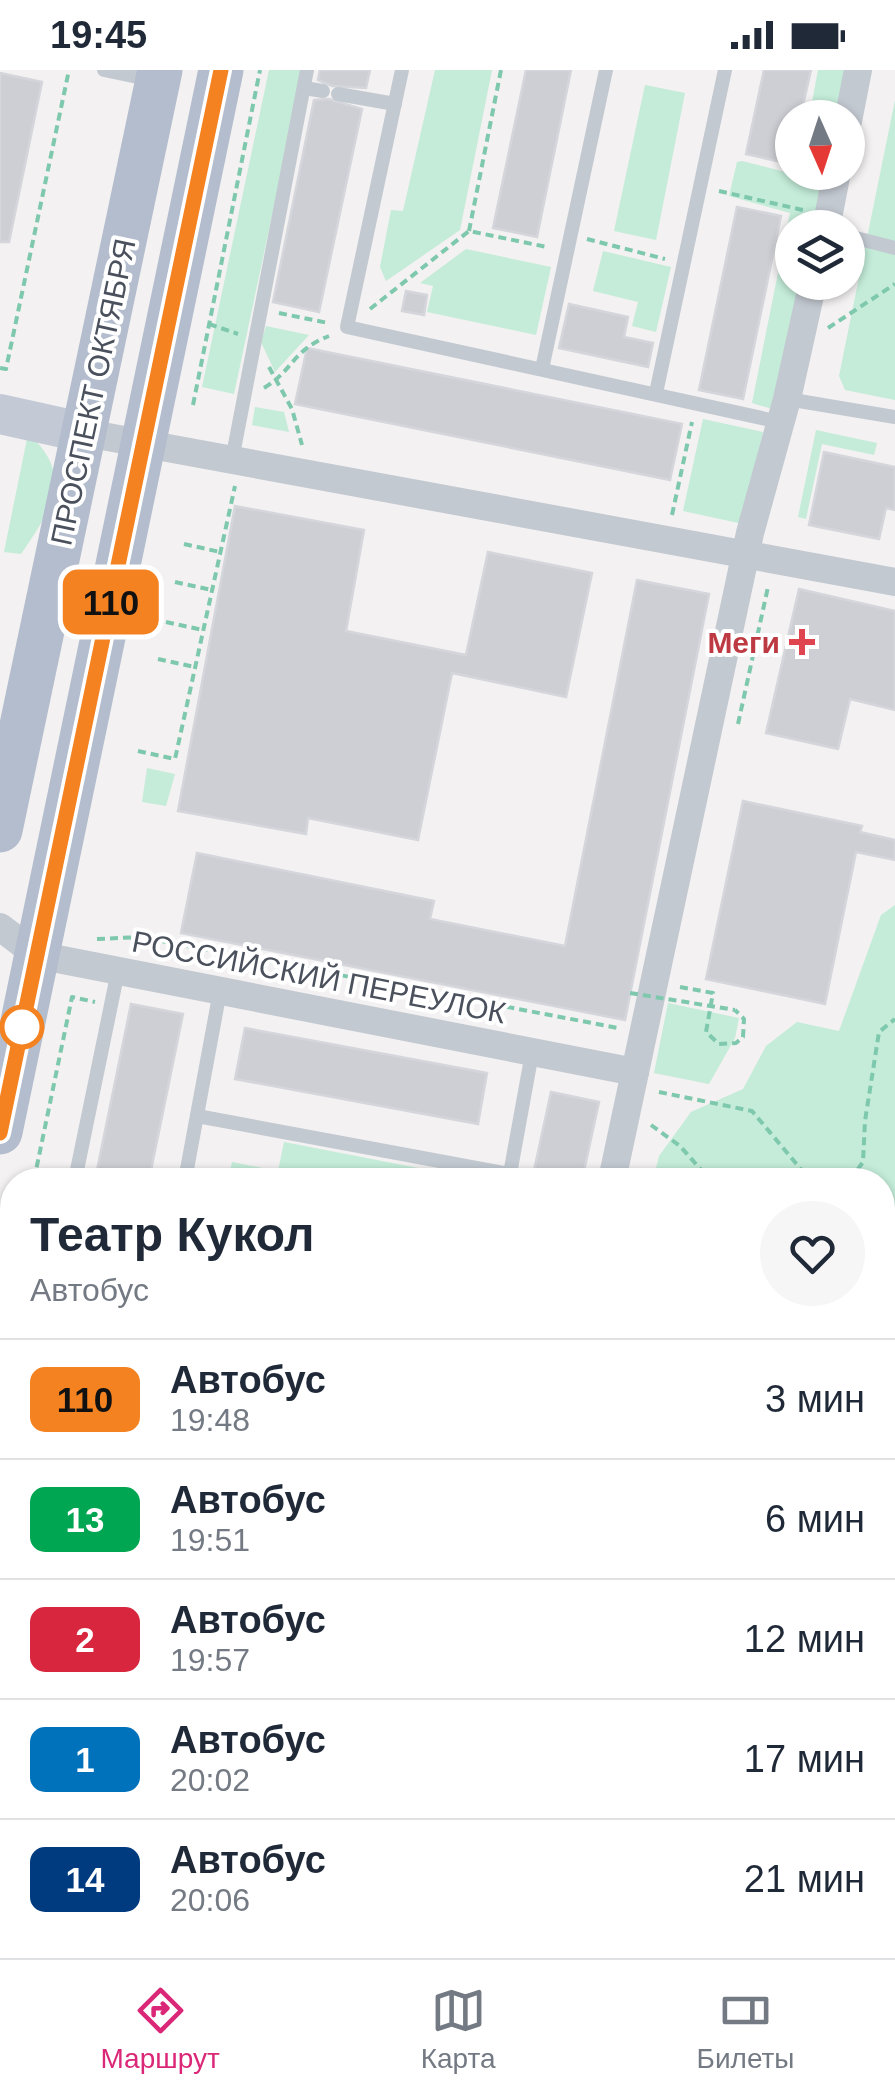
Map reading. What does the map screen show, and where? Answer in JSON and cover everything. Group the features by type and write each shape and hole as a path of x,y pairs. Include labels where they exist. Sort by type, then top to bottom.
{"main road":[{"name":"ПРОСПЕКТ ОКТЯБРЯ","path":"0,1132 221,70"},
{"name":"ПРОСПЕКТ ОКТЯБРЯ","path":"0,830 159,76"},
{"path":"142,158 200,170"},
{"path":"0,414 86,433"}],"street":[{"path":"852,100 858,70"},
{"path":"615,1168 632,1088 641,988 809,300"},
{"path":"86,433 235,468 895,582"},
{"name":"РОССИЙСКИЙ ПЕРЕУЛОК","path":"0,927 37,955 532,1052 632,1088"}],"lane":[{"path":"104,70 159,76"},
{"path":"235,468 244,400 308,70"},
{"path":"402,70 348,327 696,402 895,417"},
{"path":"542,369 606,70"},
{"path":"656,393 726,70"},
{"path":"304,88 395,104"},
{"path":"865,237 895,248"},
{"path":"77,1168 118,971"},
{"path":"187,1168 220,991"},
{"path":"511,1168 532,1052"},
{"path":"197,1116 463,1168"}],"path":[{"path":"0,368 6,369 68,70"},
{"path":"193,405 260,70"},
{"path":"244,400 276,381 306,345 348,327 469,231 500,70"},
{"path":"700,186 780,210"},
{"path":"469,231 566,251"},
{"path":"570,234 684,264"},
{"path":"826,329 895,284"},
{"path":"261,310 348,327"},
{"path":"672,518 696,402"},
{"path":"138,751 175,759 235,468"},
{"path":"184,544 220,552"},
{"path":"175,582 212,590"},
{"path":"166,622 203,630"},
{"path":"158,660 195,667"},
{"path":"96,939 140,937 630,1028"},
{"path":"641,988 713,993 706,1032 719,1044 736,1044 743,1037 744,1019 735,1010 641,988"},
{"path":"36,1168 72,997"},
{"path":"859,1168 863,1162 879,1032 895,1019"},
{"path":"632,1088 699,1168"},
{"path":"632,1088 752,1111 800,1168"}],"green space":[{"path":"269,70 303,70 234,394 202,387"},
{"path":"435,70 492,70 460,230 386,281 380,267 391,210 403,211"},
{"path":"818,70 850,70 844,100 812,100"},
{"path":"645,85 685,93 656,240 614,231"},
{"path":"895,100 895,400 845,390 839,376 854,300 865,300 865,248"},
{"path":"737,162 775,169 775,190 824,190 820,210 779,210 729,196"},
{"path":"466,249 551,267 536,335 427,312 433,286 420,283"},
{"path":"603,251 671,267 656,332 632,326 638,302 593,291"},
{"path":"775,288 775,300 799,300 775,410 752,403"},
{"path":"266,326 309,335 275,372 261,342"},
{"path":"255,407 284,412 289,432 252,425"},
{"path":"703,419 763,432 743,524 683,511"},
{"path":"816,430 877,443 874,455 822,444 806,519 798,517"},
{"path":"28,434 51,463 53,492 49,507 21,554 4,552"},
{"path":"147,768 175,774 166,806 142,802"},
{"path":"895,905 895,1168 656,1168 659,1156 691,1112 743,1089 766,1046 797,1022 839,1031 881,915"},
{"path":"668,1003 739,1018 735,1038 709,1084 654,1073"},
{"path":"284,1142 418,1168 279,1168"},
{"path":"232,1162 263,1168 231,1168"}],"building":[{"path":"320,70 370,70 366,88 332,86 318,80"},
{"path":"526,70 571,70 537,237 493,228"},
{"path":"764,70 811,70 804,100 775,100 775,161 746,154"},
{"path":"0,73 42,82 9,242 0,242"},
{"path":"329,99 362,109 319,312 273,302 314,100"},
{"path":"737,207 775,215 775,245 743,399 699,390"},
{"path":"406,291 427,295 424,315 402,311"},
{"path":"569,304 628,317 624,337 653,343 648,367 559,348"},
{"path":"307,348 682,424 670,480 295,404"},
{"path":"824,452 895,467 895,510 886,508 879,539 809,525"},
{"path":"235,506 364,530 346,631 466,655 488,552 592,573 566,697 452,673 418,840 308,818 306,834 178,811"},
{"path":"637,580 709,594 625,1020 181,933 197,853 434,901 430,919 565,946"},
{"path":"799,589 895,611 895,710 850,699 838,749 766,733"},
{"path":"743,801 862,826 860,832 895,840 895,860 856,852 825,1004 706,979"},
{"path":"131,1004 183,1014 151,1168 97,1168"},
{"path":"245,1028 487,1073 478,1124 235,1079"},
{"path":"551,1092 599,1102 585,1168 535,1168"}],"bus line":[{"name":"110","path":"0,1133 221,70"}],"place":[{"name":"Меги","path":"802,642"}]}
